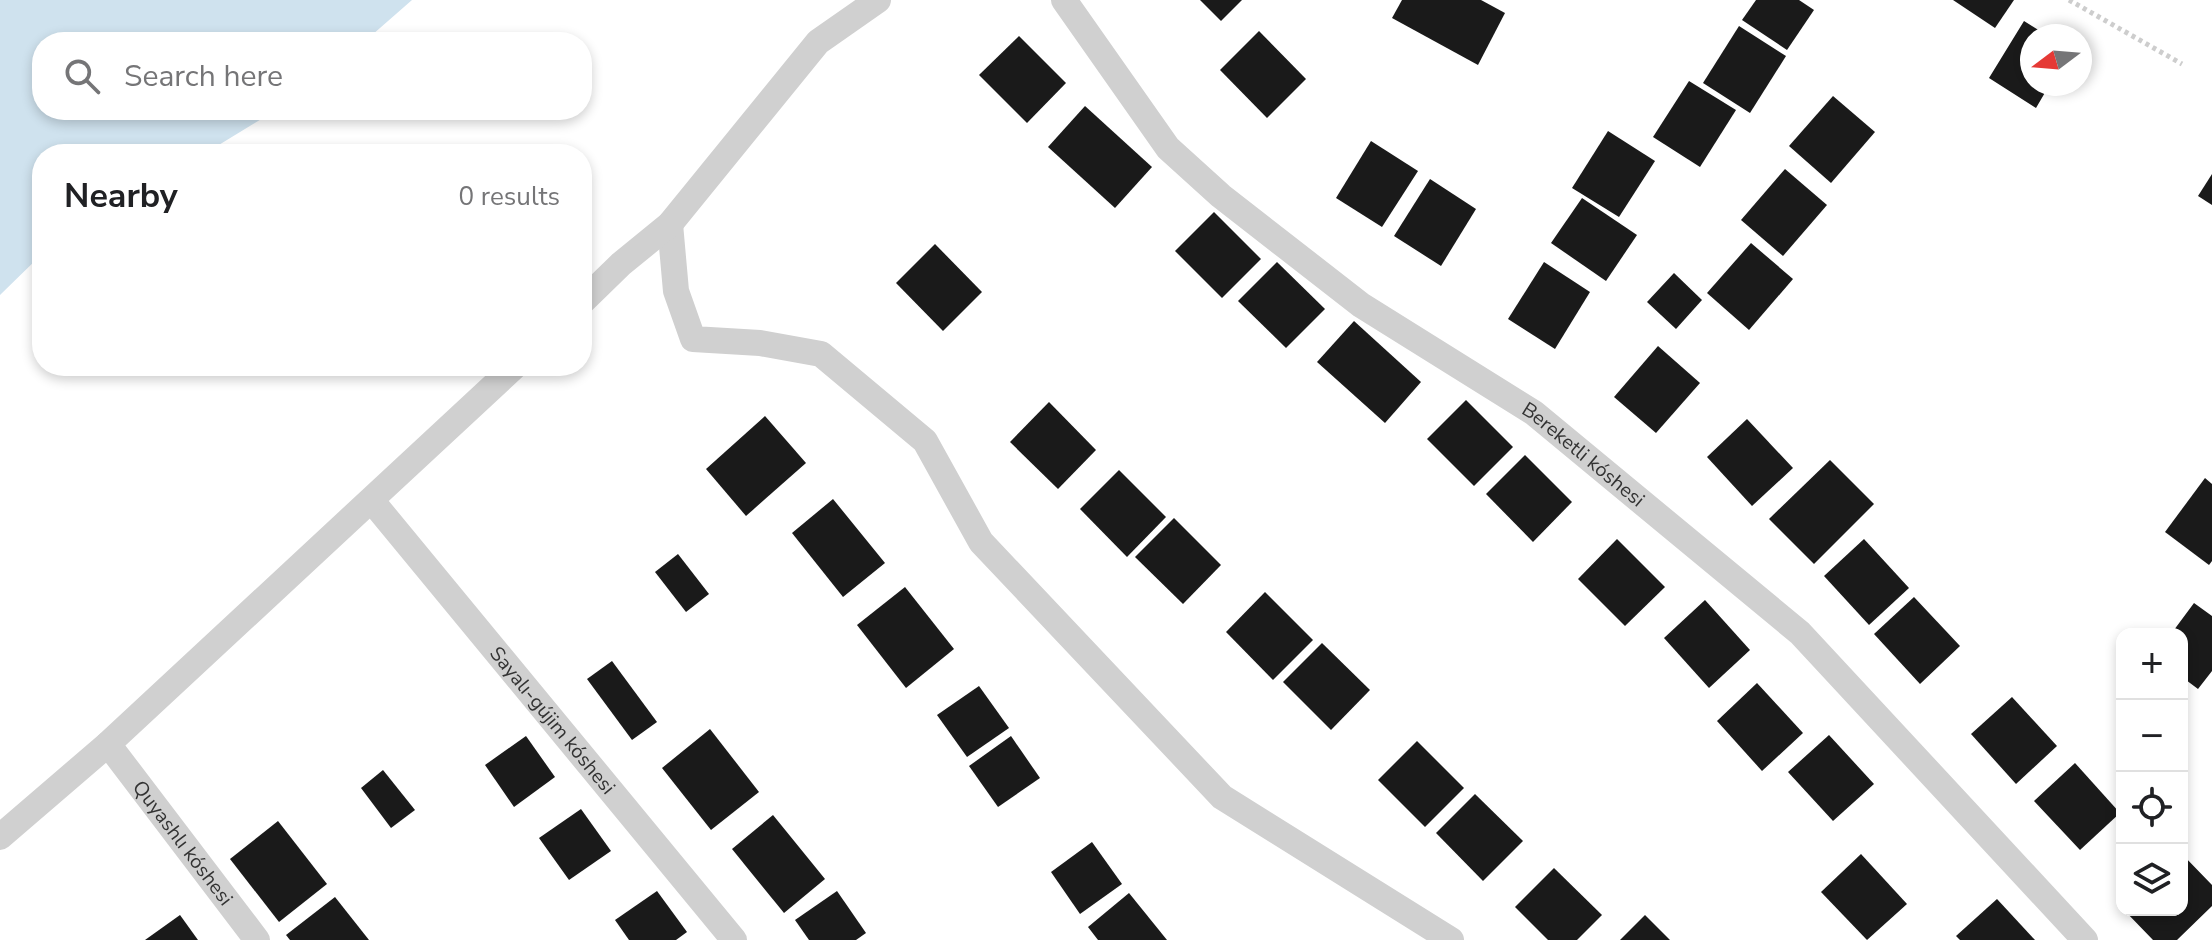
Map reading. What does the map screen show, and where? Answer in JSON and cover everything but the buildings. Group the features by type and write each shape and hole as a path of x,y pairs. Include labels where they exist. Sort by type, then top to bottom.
{"street":[{"path":"592,292 670,224 818,42 878,0"},
{"name":"Bereketli kóshesi","path":"1064,0 1168,148 1221,196 1361,305 1534,413 1800,633 2085,940"},
{"path":"670,224 676,291 693,339 760,343 821,354 925,441 981,542 1222,797 1451,940"},
{"path":"0,837 108,744 504,376"},
{"name":"Sayalı-gújim kóshesi","path":"372,501 734,940"},
{"name":"Quyashlı kóshesi","path":"108,744 257,940"}],"path":[{"path":"2069,0 2182,64"}],"water":[{"path":"0,0 412,0 375,32 32,32 32,120 260,120 220,144 32,144 32,264 0,295"}]}
